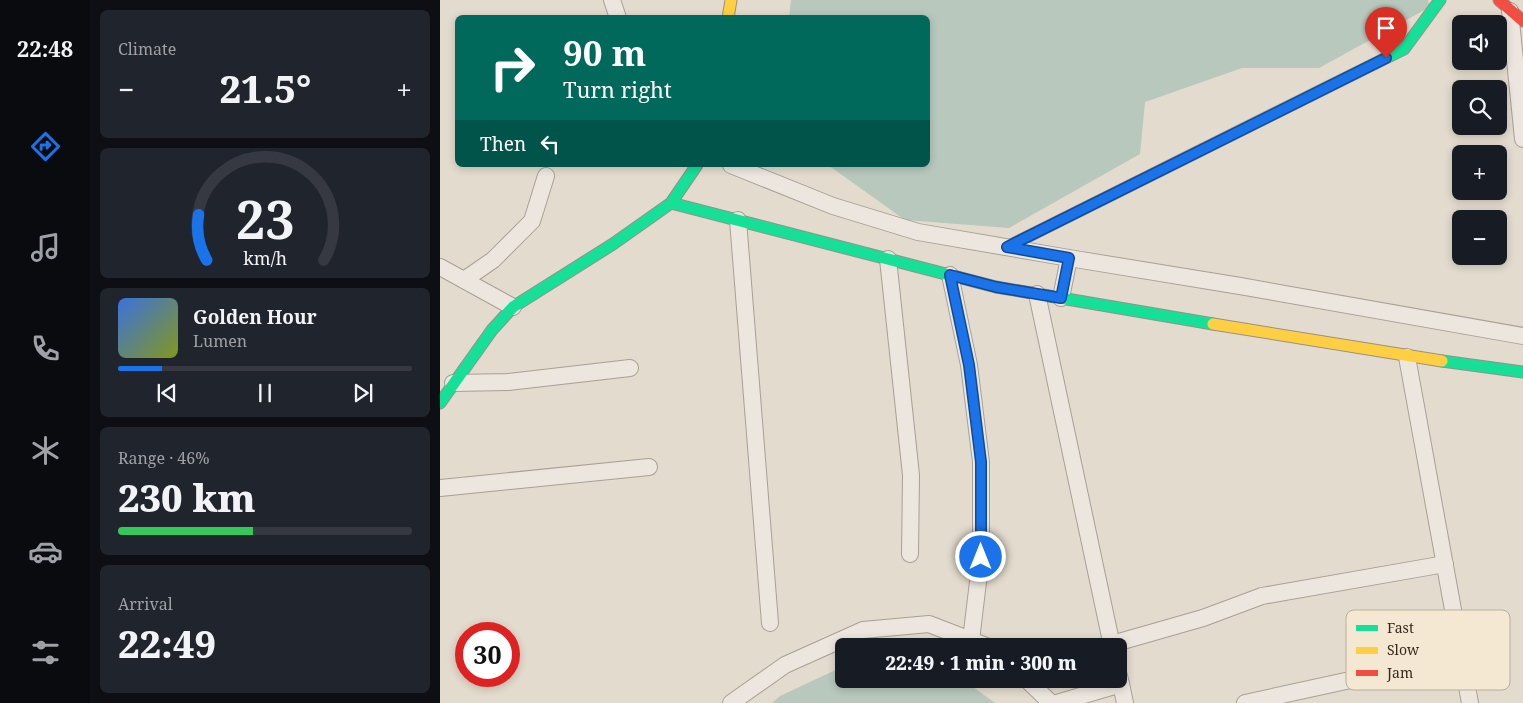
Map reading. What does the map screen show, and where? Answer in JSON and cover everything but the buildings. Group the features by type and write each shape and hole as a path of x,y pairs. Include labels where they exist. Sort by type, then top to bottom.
{"street":[{"path":"612,0 617,15"},
{"path":"728,15 731,0"},
{"path":"1007,247 1404,49 1440,0"},
{"path":"1504,5 1523,21"},
{"path":"1504,5 1523,139"},
{"path":"440,403 492,330 513,307 613,244 671,203 696,167"},
{"path":"736,167 833,206 918,232 1523,336"},
{"path":"464,280 493,260 532,221 546,176"},
{"path":"671,203 996,287 1407,357 1523,372"},
{"path":"738,220 770,623"},
{"path":"1061,298 1069,258"},
{"path":"888,259 911,475 910,554"},
{"path":"440,267 513,307"},
{"path":"950,275 969,365 981,462 981,557 978,638"},
{"path":"1037,294 1111,638"},
{"path":"1407,357 1453,610"},
{"path":"453,383 508,382 630,368"},
{"path":"440,488 649,467"},
{"path":"1127,641 1203,618 1262,596 1445,564"},
{"path":"845,638 863,630 929,624 965,638"},
{"path":"732,703 785,665 835,643"},
{"path":"1246,703 1346,681"},
{"path":"1035,688 1051,703"},
{"path":"1058,703 1098,688"},
{"path":"1121,688 1124,703"},
{"path":"1468,690 1470,703"}],"shaded area":[{"path":"791,0 1428,0 1430,7 1319,68 1242,68 1145,102 1140,154 1009,228 905,220 831,167 930,167 930,15 789,15"},
{"path":"835,670 835,688 974,688 995,703 772,703 780,696"}],"traffic: fast":[{"path":"1007,247 1404,49 1440,0"},
{"path":"440,403 492,330 513,307 613,244 671,203 696,167"},
{"path":"671,203 996,287 1213,324"},
{"path":"1442,361 1523,372"}],"traffic: slow":[{"path":"728,15 731,0"},
{"path":"1213,324 1442,361"}],"traffic: jam":[{"path":"1499,0 1523,21"}],"route":[{"path":"981,557 981,462 969,365 950,275 996,287 1061,298 1069,258 1007,247 1386,58"}]}
